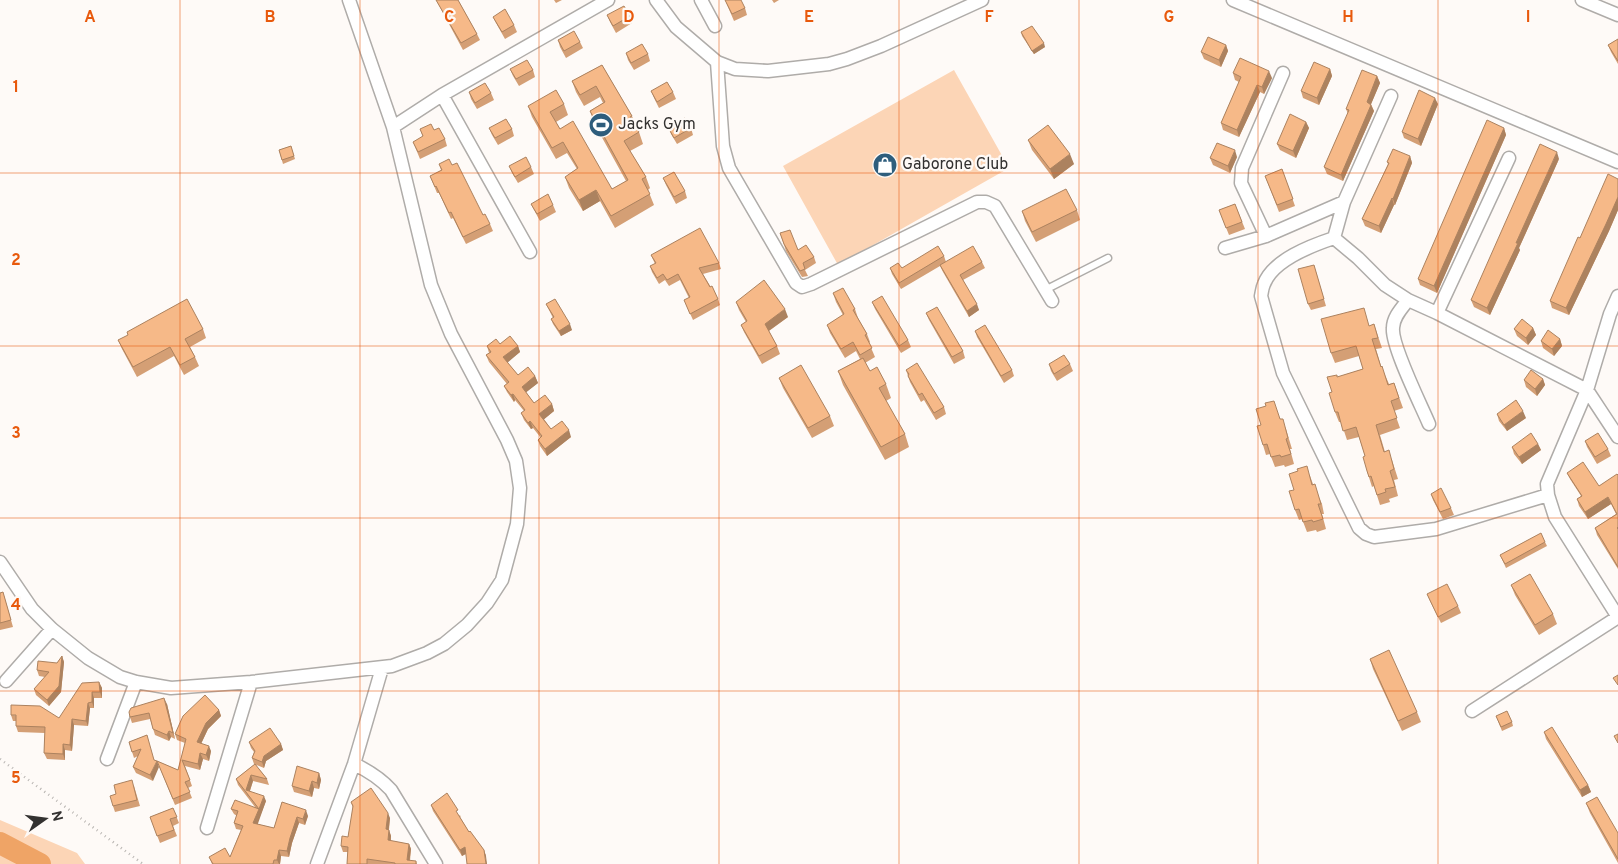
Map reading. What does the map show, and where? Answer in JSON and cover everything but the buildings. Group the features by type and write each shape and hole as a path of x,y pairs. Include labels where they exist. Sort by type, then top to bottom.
{"street":[{"path":"0,562 32,609 52,629 88,658 120,677 136,682 171,688 251,682 382,668 410,660 444,644 467,625 487,603 502,580 517,524 520,488 516,460 451,334 431,285 393,127 350,0"},
{"path":"393,127 442,95 608,0"},
{"path":"656,0 676,27 717,62 735,69 768,71 828,64 847,59 881,46 982,0"},
{"path":"701,0 715,26"},
{"path":"1233,0 1618,162"},
{"path":"1582,0 1618,14"},
{"path":"717,62 723,146 729,168 796,283 802,287 811,284 977,202 986,202 995,206 1052,302"},
{"path":"1266,236 1241,183 1241,176 1242,168 1283,73"},
{"path":"442,95 530,252"},
{"path":"1334,238 1344,202 1391,96"},
{"path":"1437,313 1509,158"},
{"path":"1225,248 1266,236 1344,202"},
{"path":"1334,238 1358,258 1385,285 1408,300 1587,390 1613,420 1618,437"},
{"path":"1334,238 1306,248 1276,267 1264,284 1261,296 1283,372 1359,528 1366,534 1374,536 1436,529 1548,494"},
{"path":"1472,712 1617,618 1555,517 1547,484 1587,390 1610,314 1618,296"},
{"path":"1408,300 1399,312 1393,327 1397,348 1429,424"},
{"path":"1610,314 1618,325"},
{"path":"6,681 52,629"},
{"path":"317,864 354,764 382,668"},
{"path":"107,759 136,682"},
{"path":"207,828 251,682"},
{"path":"354,764 371,772 391,790 436,864"}],"lane":[{"path":"1045,290 1108,258"}],"path":[{"path":"0,759 143,864"}],"shaded area":[{"path":"954,70 1009,168 838,265 783,166"},
{"path":"0,820 77,853 85,864 0,864"}],"waterway":[{"path":"0,843 40,864"}],"place":[{"name":"Jacks Gym","path":"601,125"},
{"name":"Gaborone Club","path":"885,165"}]}
